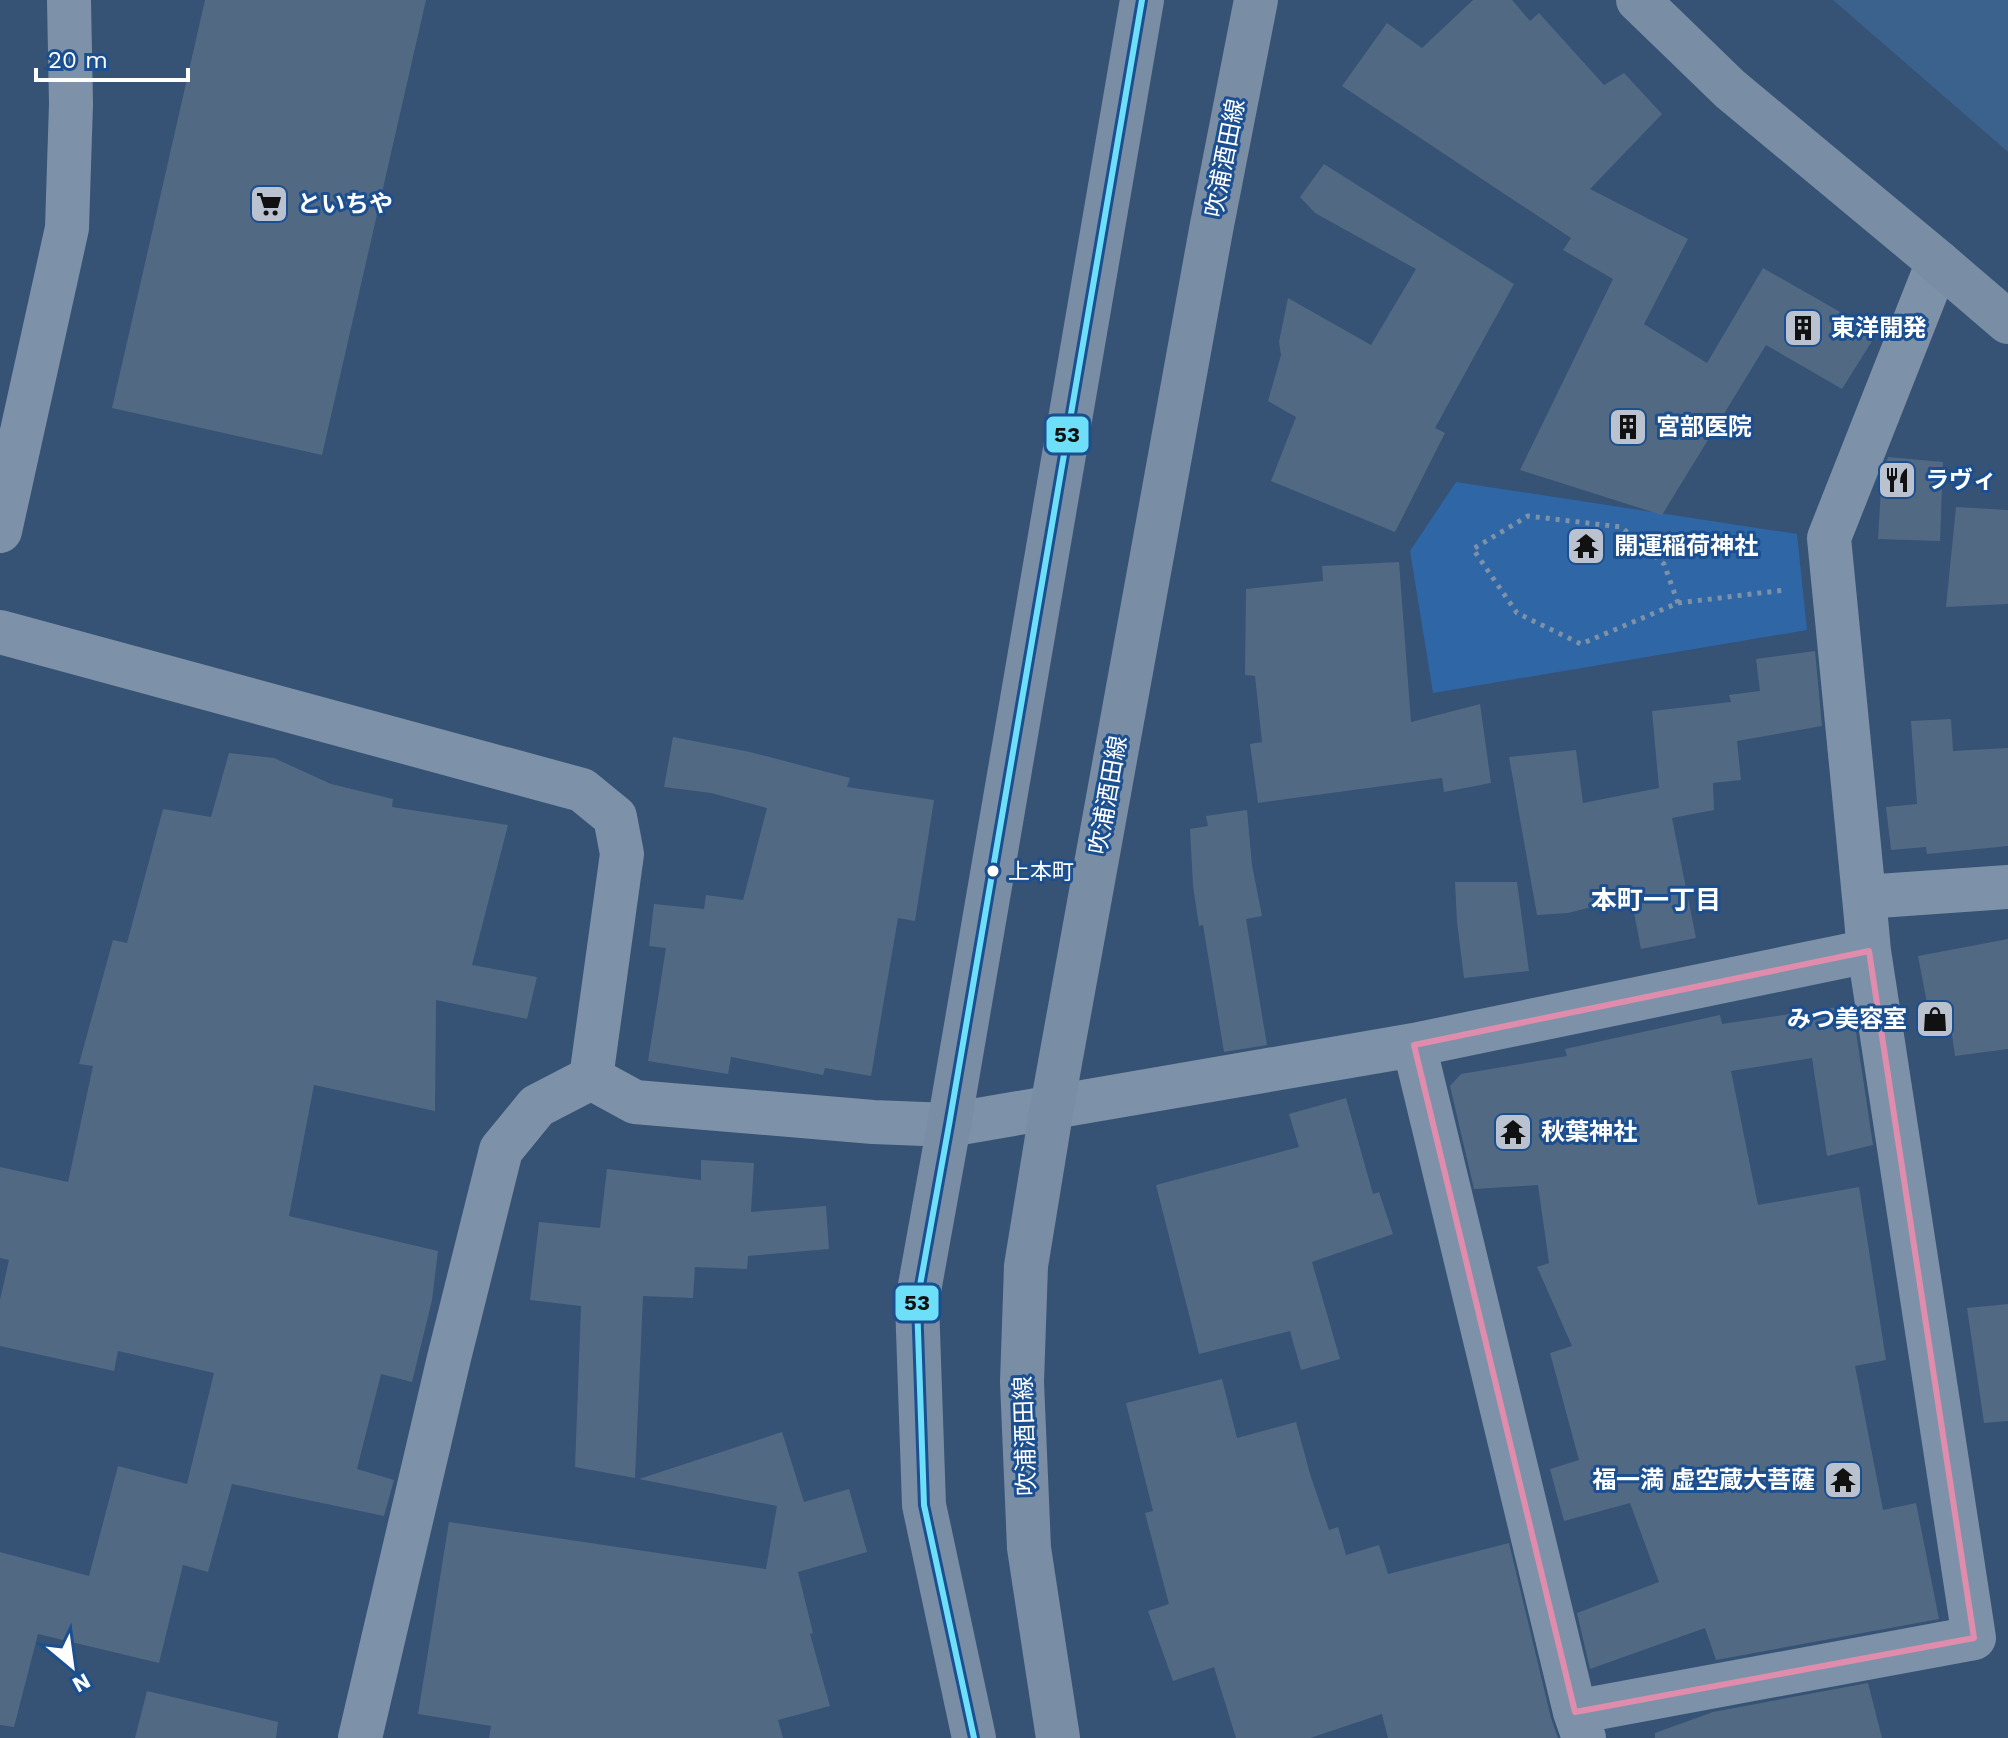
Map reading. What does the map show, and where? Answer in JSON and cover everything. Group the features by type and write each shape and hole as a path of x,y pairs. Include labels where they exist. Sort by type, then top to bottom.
{"main road":[{"path":"974,1738 924,1505 917,1302 1142,0"},
{"name":"吹浦酒田線","path":"1058,1738 1029,1548 1022,1382 1026,1266 1208,246 1256,0"},
{"path":"1638,0 1730,89 2008,322"}],"street":[{"path":"0,531 67,228 71,104 69,0"},
{"path":"1414,1045 1579,1725 1974,1638 1869,951 1829,538 1938,262"},
{"path":"0,622 0,632 582,790 615,817 622,854 591,1078"},
{"path":"1864,897 2008,887"},
{"path":"591,1078 635,1102 873,1122 949,1125 1414,1045 1869,951"},
{"path":"360,1738 501,1150 537,1106 591,1078"}],"path":[{"path":"1678,603 1664,564 1621,527 1528,516 1473,549 1517,613 1581,644 1678,603 1833,583"}],"highlighted area":[{"path":"1869,951 1974,1638 1575,1712 1414,1045"}],"shaded area":[{"path":"1833,0 2008,0 2008,152"},
{"path":"1456,482 1797,534 1807,630 1433,693 1410,551"}],"building":[{"name":"といちや","path":"205,0 426,0 322,455 112,408"},
{"path":"1473,0 1512,0 1530,21 1539,13 1604,85 1624,73 1662,114 1590,189 1688,239 1644,324 1707,363 1763,268 1877,333 1842,389 1766,345 1662,515 1520,470 1613,279 1563,250 1571,238 1342,86 1387,23 1422,48"},
{"path":"1324,164 1514,284 1435,428 1445,433 1395,532 1271,481 1296,417 1268,401 1281,355 1279,342 1288,298 1371,345 1416,269 1315,213 1300,197"},
{"path":"1888,457 1943,462 1940,541 1878,539 1882,473"},
{"path":"1956,507 2008,510 2008,604 1946,607"},
{"path":"1399,562 1411,722 1480,704 1491,783 1444,792 1442,778 1258,803 1250,744 1262,742 1255,676 1245,675 1246,589 1323,581 1322,566"},
{"path":"1815,651 1822,726 1737,741 1741,780 1713,783 1714,810 1672,818 1696,938 1641,949 1631,897 1568,913 1537,915 1509,757 1576,750 1583,803 1659,788 1652,711 1731,702 1729,695 1760,691 1756,659"},
{"path":"1951,719 1953,751 2008,748 2008,846 1927,854 1926,847 1891,850 1886,807 1917,804 1911,721"},
{"path":"673,737 750,752 850,778 847,787 934,800 915,921 898,918 871,1076 825,1068 823,1075 731,1057 728,1074 648,1061 666,948 649,946 654,904 704,909 706,895 743,900 767,808 711,793 664,787"},
{"path":"229,753 274,758 331,784 393,799 392,807 508,825 472,965 537,977 527,1019 436,1000 435,1111 314,1085 289,1216 438,1251 432,1300 412,1382 381,1374 357,1469 394,1480 384,1516 232,1484 208,1572 183,1565 159,1663 38,1634 14,1727 0,1725 0,1552 89,1576 118,1466 187,1484 214,1373 118,1351 114,1371 0,1346 0,1300 9,1260 0,1258 0,1167 68,1182 93,1066 79,1064 113,940 127,943 163,809 211,817"},
{"path":"1247,810 1252,865 1262,916 1246,919 1267,1045 1224,1052 1203,925 1199,926 1190,829 1208,826 1206,816"},
{"path":"1455,882 1517,882 1529,971 1464,978"},
{"path":"2008,939 2008,1049 1955,1056 1950,1020 1931,1024 1918,956"},
{"path":"1852,1005 1873,1145 1827,1156 1812,1058 1731,1071 1758,1205 1859,1187 1886,1360 1855,1366 1883,1510 1916,1503 1939,1619 1716,1660 1705,1628 1590,1669 1577,1613 1659,1582 1630,1503 1564,1521 1550,1469 1579,1460 1550,1353 1572,1346 1537,1267 1549,1263 1538,1185 1474,1189 1450,1086 1461,1074 1567,1056 1565,1049 1720,1015 1722,1024"},
{"path":"1346,1098 1373,1194 1379,1192 1393,1234 1312,1262 1340,1359 1301,1370 1290,1331 1199,1354 1156,1185 1299,1147 1289,1114"},
{"path":"701,1160 754,1163 751,1212 826,1206 829,1249 748,1256 747,1269 695,1267 693,1298 643,1296 635,1478 575,1467 581,1306 530,1300 539,1222 600,1228 607,1169 701,1180"},
{"path":"2008,1304 2008,1421 1984,1423 1967,1308"},
{"path":"1222,1379 1237,1438 1296,1422 1329,1530 1338,1527 1346,1555 1379,1545 1388,1574 1509,1543 1558,1738 1388,1738 1382,1714 1310,1738 1236,1738 1214,1667 1173,1681 1148,1611 1169,1604 1145,1513 1153,1511 1126,1403"},
{"path":"782,1432 804,1502 849,1489 867,1552 798,1572 813,1633 810,1634 830,1706 778,1720 783,1738 489,1738 491,1726 418,1714 449,1522 766,1569 777,1506 639,1479"},
{"path":"1868,1683 1882,1738 1655,1738 1655,1733 1713,1712"},
{"path":"147,1691 278,1722 276,1738 135,1738"}],"transit line":[{"name":"53","path":"974,1738 924,1505 917,1302 1142,0"}],"place":[{"name":"といちや","path":"269,204"},
{"name":"東洋開発","path":"1803,328"},
{"name":"宮部医院","path":"1628,427"},
{"name":"ラヴィ","path":"1897,480"},
{"name":"開運稲荷神社","path":"1586,546"},
{"name":"上本町","path":"993,871"},
{"name":"みつ美容室","path":"1935,1019"},
{"name":"秋葉神社","path":"1513,1132"},
{"name":"福一満 虚空蔵大菩薩","path":"1843,1480"}],"district":[{"name":"本町一丁目","path":"1656,900"}]}
